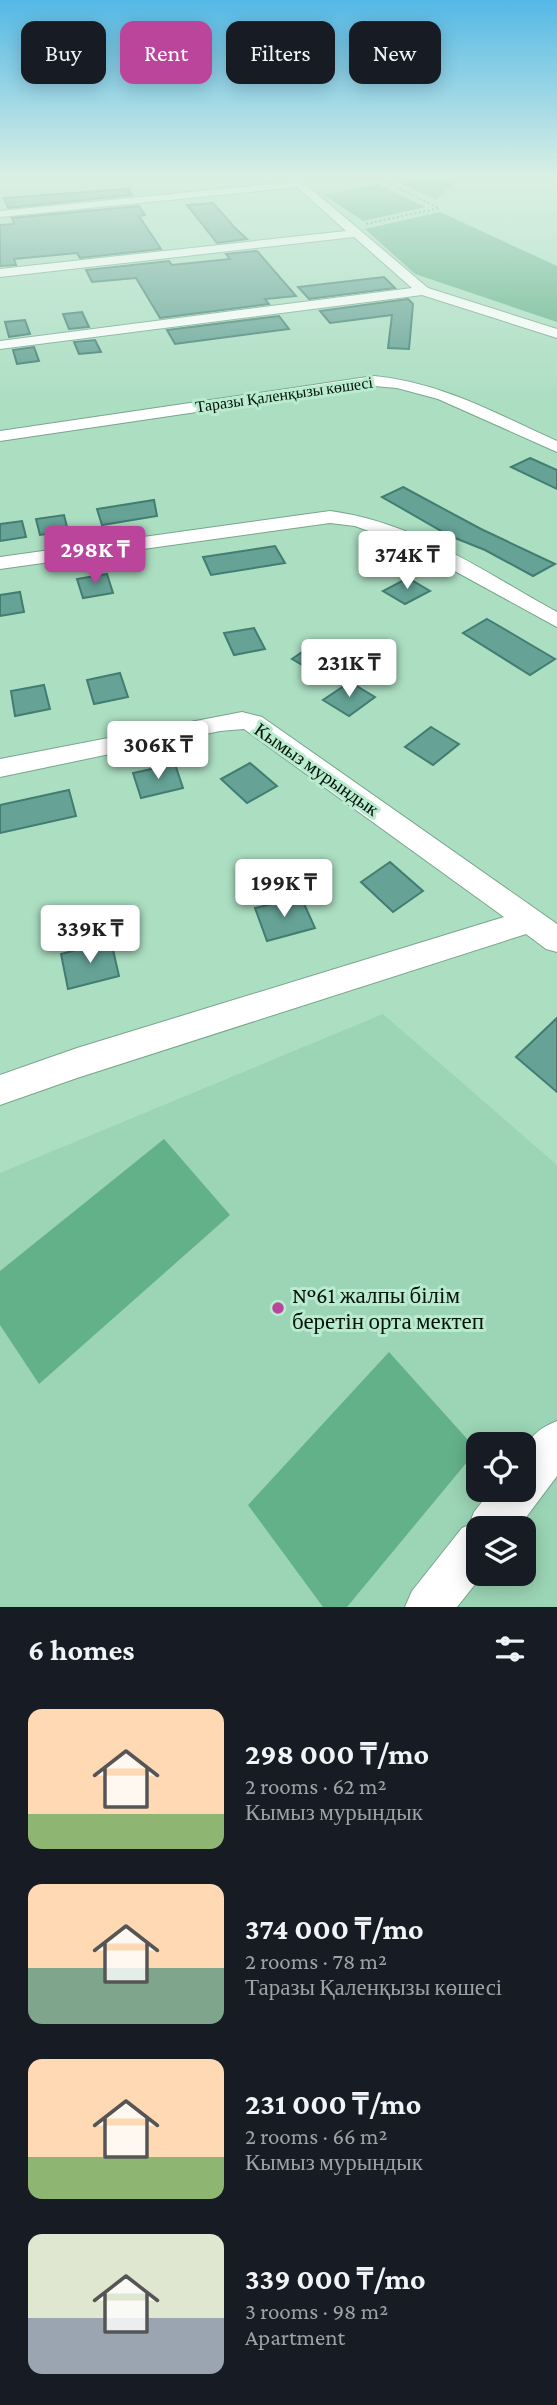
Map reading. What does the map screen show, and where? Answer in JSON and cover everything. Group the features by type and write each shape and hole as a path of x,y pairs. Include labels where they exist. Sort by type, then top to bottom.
{"street":[{"path":"0,273 190,250"},
{"path":"377,250 423,291 557,334"},
{"path":"0,345 423,291"},
{"name":"Таразы Қаленқызы көшесі","path":"0,436 389,381 414,384 557,447"},
{"path":"0,563 330,517 349,517 399,535 555,618"},
{"name":"Кымыз мурындык","path":"0,768 220,723 242,720 253,723 557,940"},
{"path":"0,1090 76,1063 530,921"},
{"path":"536,1469 557,1442"},
{"path":"499,1516 510,1502"},
{"path":"428,1607 466,1559"}],"shaded area":[{"path":"388,250 522,250 557,266 557,322 415,274"},
{"name":"№61 жалпы білім беретін орта мектеп","path":"383,1014 557,1165 557,1607 0,1607 0,1173"},
{"path":"164,1139 230,1215 39,1384 0,1325 0,1271"},
{"path":"389,1352 466,1438 466,1463 347,1607 323,1607 248,1505"}],"building":[{"path":"0,250 152,250 80,258 77,253 14,259 16,265 0,266"},
{"path":"257,251 296,296 265,299 269,304 160,318 136,278 92,282 86,270 169,261 172,265 230,259 226,254"},
{"path":"384,277 395,288 309,299 298,287"},
{"path":"408,299 413,304 409,349 388,348 392,315 330,323 320,311"},
{"path":"82,312 89,327 69,329 63,314"},
{"path":"279,316 289,329 175,344 167,330"},
{"path":"25,320 30,334 9,337 5,322"},
{"path":"95,340 101,352 79,354 74,342"},
{"path":"34,347 39,361 17,364 13,350"},
{"path":"530,458 557,470 557,489 511,467"},
{"path":"403,487 481,529 555,564 533,576 485,550 450,536 382,497"},
{"path":"154,500 157,516 102,525 97,509"},
{"path":"64,515 68,531 40,535 36,519"},
{"path":"22,521 26,537 0,541 0,524"},
{"path":"275,546 285,563 211,575 203,557"},
{"path":"107,574 113,593 83,598 77,579"},
{"path":"408,578 430,591 405,604 383,591"},
{"path":"20,592 24,612 0,616 0,595"},
{"path":"487,619 555,659 530,675 463,633"},
{"path":"254,628 265,649 234,655 224,633"},
{"path":"317,642 341,655 316,673 292,659"},
{"path":"120,673 128,697 94,704 87,680"},
{"path":"350,682 375,697 349,716 323,700"},
{"path":"44,685 50,709 15,716 11,691"},
{"path":"431,727 459,744 433,765 405,747"},
{"path":"250,763 277,786 247,803 221,779"},
{"path":"175,764 183,788 141,798 133,773"},
{"path":"69,790 76,816 0,833 0,805"},
{"path":"390,862 423,891 393,912 361,882"},
{"path":"301,897 315,928 267,941 255,908"},
{"path":"111,941 119,976 68,989 61,954"},
{"path":"557,1018 557,1092 516,1057"}],"place":[{"name":"№61 жалпы білім беретін орта мектеп","path":"278,1308"}]}
